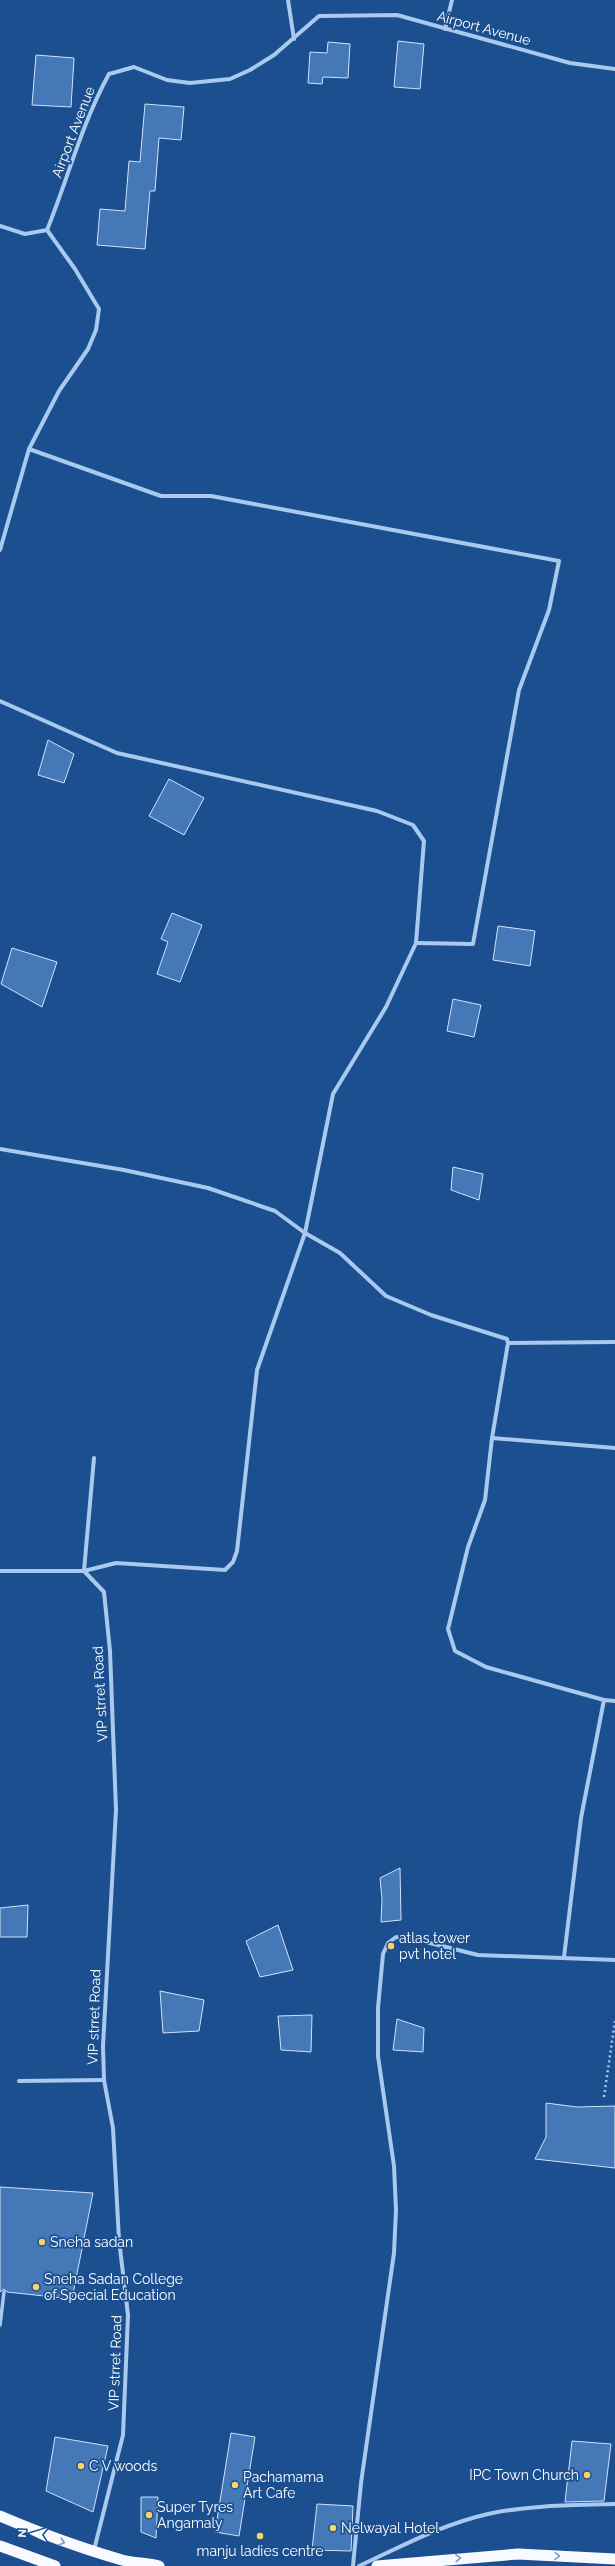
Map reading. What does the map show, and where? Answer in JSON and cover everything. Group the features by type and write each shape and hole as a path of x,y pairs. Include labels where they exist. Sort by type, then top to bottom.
{"highway":[{"path":"0,2516 59,2541 124,2560 159,2566"},
{"path":"0,2546 54,2566"},
{"path":"377,2566 518,2554 615,2559"}],"street":[{"path":"288,0 294,39"},
{"path":"445,29 452,0"},
{"name":"Airport Avenue","path":"46,230 67,181 93,102 109,74 134,67 167,80 190,83 230,79 250,70 294,39 319,16 397,15 570,63 615,69"},
{"path":"0,226 25,234 46,230 75,269 99,309 96,330 88,349 59,391 28,449 0,550"},
{"path":"28,449 161,496 211,496 559,561 549,610 519,690 473,944 416,943"},
{"path":"0,701 117,753 377,811 413,825 424,842 416,943 386,1007 333,1094 305,1233 257,1370 240,1530 233,1562 225,1570 116,1563 84,1571 0,1571"},
{"path":"0,1149 124,1170 208,1188 275,1211 305,1233 340,1253 386,1296 431,1315 507,1338 508,1343 492,1438 485,1500 468,1547 448,1629 455,1651 486,1667 604,1700 615,1701"},
{"path":"508,1343 615,1342"},
{"path":"492,1438 615,1448"},
{"path":"84,1571 94,1458"},
{"name":"VIP strret Road","path":"84,1571 104,1592 110,1651 116,1810 105,1986 104,2080 113,2128 119,2240 128,2315 123,2435 94,2551"},
{"path":"564,1957 581,1818 604,1700"},
{"path":"353,2566 362,2475 394,2253 396,2210 394,2166 378,2056 378,2008 383,1954 388,1943 396,1937 418,1940 478,1955 615,1960"},
{"path":"19,2081 104,2080"},
{"path":"0,2325 4,2292"},
{"path":"359,2566 409,2543 488,2514 551,2505 615,2504"}],"path":[{"path":"604,2097 615,2021"}],"building":[{"path":"398,41 424,44 420,89 394,87"},
{"path":"328,42 350,44 348,78 323,77 322,84 308,83 310,52 327,53"},
{"path":"36,55 74,58 71,107 32,105"},
{"path":"145,104 184,107 181,140 159,138 155,191 150,191 145,249 97,245 100,209 125,211 129,161 140,162"},
{"path":"48,740 74,754 64,783 38,775"},
{"path":"169,779 204,798 184,835 149,816"},
{"path":"172,913 202,925 180,982 157,974 168,942 161,939"},
{"path":"498,926 535,931 530,966 493,960"},
{"path":"12,948 57,962 42,1007 1,984"},
{"path":"453,999 481,1005 474,1037 447,1031"},
{"path":"453,1167 483,1174 479,1200 451,1190"},
{"path":"400,1868 401,1920 381,1922 382,1899 380,1878"},
{"path":"28,1905 27,1937 0,1937 0,1908"},
{"path":"278,1925 293,1970 260,1977 246,1941"},
{"path":"160,1991 204,2000 199,2031 163,2033"},
{"path":"312,2015 311,2052 281,2050 278,2016"},
{"path":"397,2019 424,2028 423,2052 393,2050"},
{"path":"546,2103 577,2107 615,2106 615,2168 535,2159 546,2137"},
{"name":"Sneha sadan","path":"0,2187 93,2193 72,2299 7,2292 4,2289 0,2292"},
{"name":"Pachamama Art Cafe","path":"231,2433 255,2437 239,2536 215,2532"},
{"path":"55,2437 108,2446 93,2512 46,2491"},
{"name":"IPC Town Church","path":"572,2441 611,2444 604,2501 565,2502"},
{"name":"Super Tyres Angamaly","path":"141,2497 158,2497 156,2538 141,2532"},
{"name":"Nelwayal Hotel","path":"317,2504 353,2506 351,2551 312,2550"}],"place":[{"name":"atlas tower pvt hotel","path":"391,1946"},
{"name":"Sneha sadan","path":"42,2242"},
{"name":"Sneha Sadan College of Special Education","path":"36,2287"},
{"name":"C V woods","path":"81,2466"},
{"name":"IPC Town Church","path":"587,2475"},
{"name":"Pachamama Art Cafe","path":"235,2485"},
{"name":"Super Tyres Angamaly","path":"149,2515"},
{"name":"Nelwayal Hotel","path":"333,2528"},
{"name":"manju ladies centre","path":"260,2536"}]}
